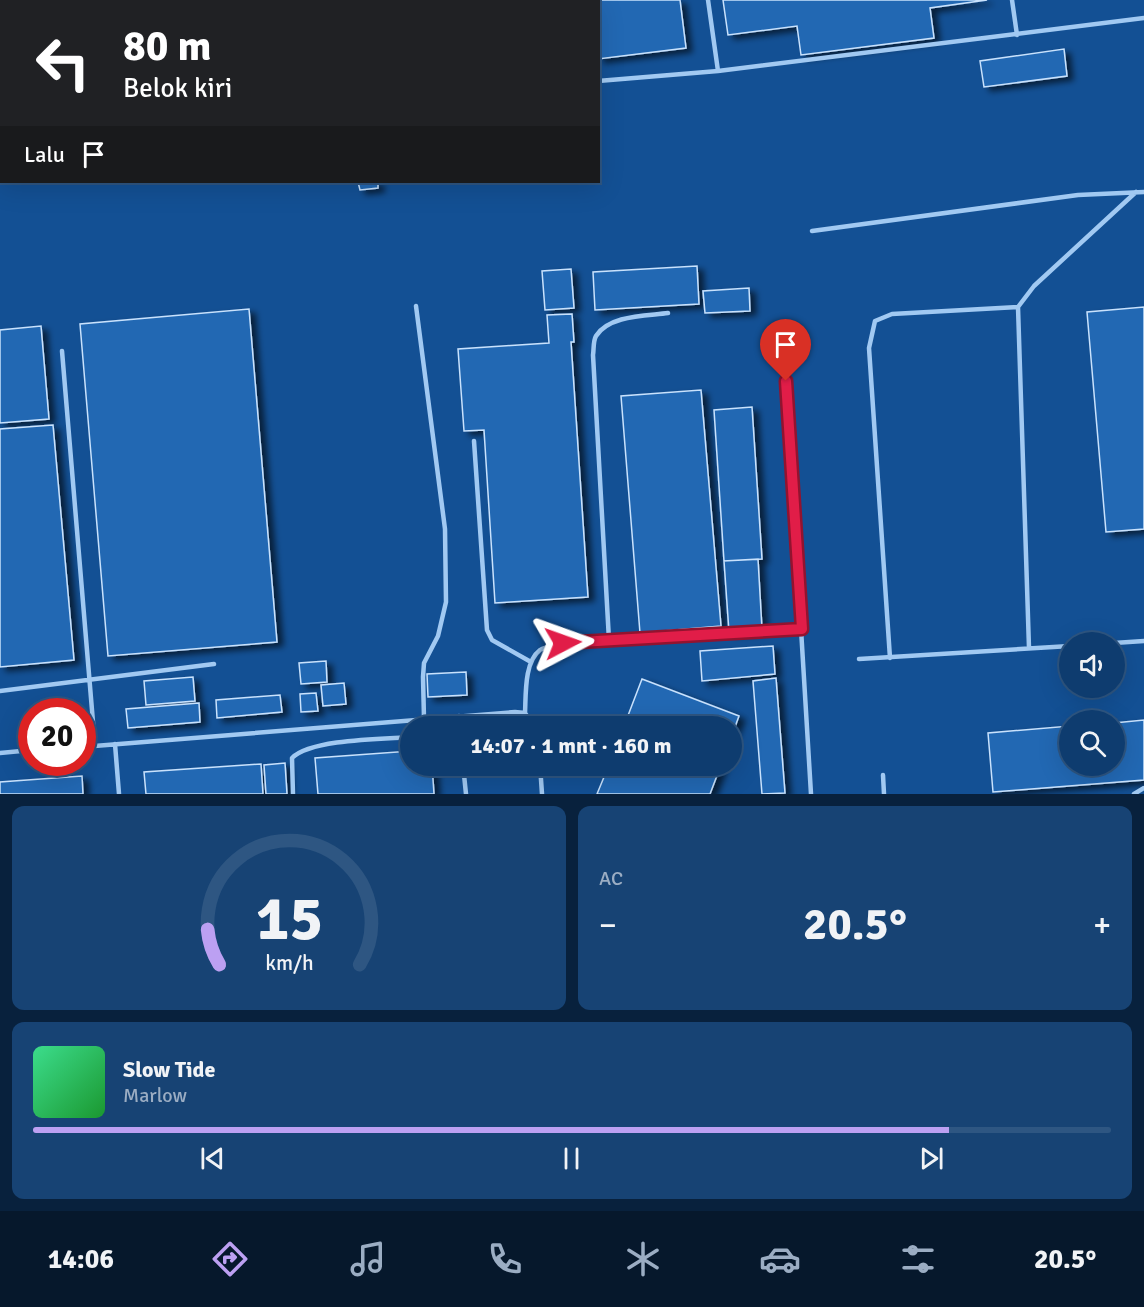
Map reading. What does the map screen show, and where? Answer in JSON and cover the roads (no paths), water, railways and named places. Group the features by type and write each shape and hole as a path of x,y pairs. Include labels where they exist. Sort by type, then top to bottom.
{"lane":[{"path":"708,0 718,71"},
{"path":"1012,0 1017,35"},
{"path":"600,81 718,71 1144,18"},
{"path":"1029,648 1018,307 1034,286 1136,192"},
{"path":"812,231 1078,195 1144,192"},
{"path":"416,306 445,529 446,602 438,636 424,663 424,716"},
{"path":"890,658 869,348 875,321 892,314 1018,307"},
{"path":"609,640 593,355 595,338 605,326 620,320 668,313"},
{"path":"62,351 90,698"},
{"path":"786,381 811,794"},
{"path":"474,441 487,630 492,640 531,662"},
{"path":"527,716 525,713 531,662 541,650 563,643 802,629"},
{"path":"1125,642 1144,641"},
{"path":"859,659 1059,647"},
{"path":"0,691 214,664"},
{"path":"459,716 525,713"},
{"path":"96,746 400,721"},
{"path":"293,794 292,758 297,752 336,742 400,738"},
{"path":"115,744 119,794"},
{"path":"0,753 18,751"},
{"path":"883,775 884,794"},
{"path":"464,776 466,794"},
{"path":"541,776 542,794"},
{"path":"1134,794 1144,788"}]}
